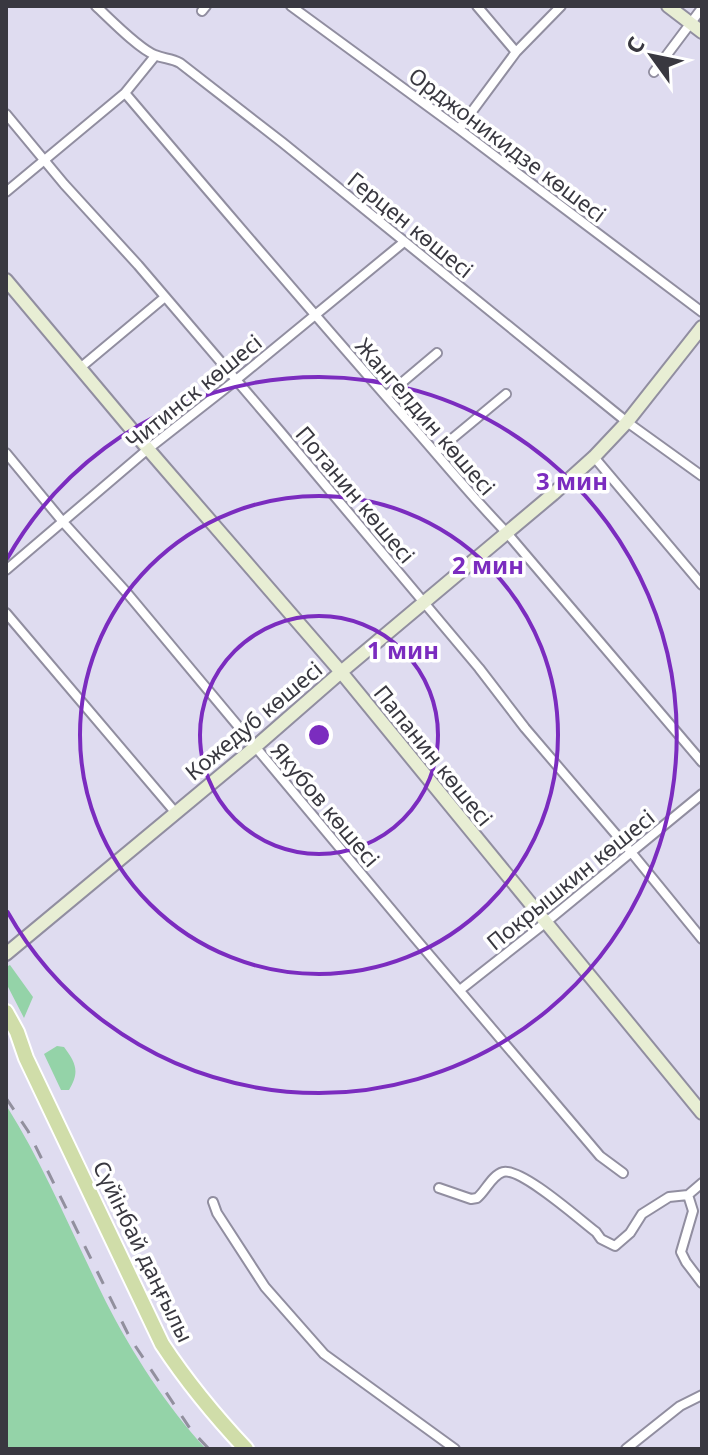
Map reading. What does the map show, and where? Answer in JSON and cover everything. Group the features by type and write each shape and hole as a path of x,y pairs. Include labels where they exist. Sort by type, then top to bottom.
{"main road":[{"path":"668,6 702,32"},
{"name":"Папанин көшесі","path":"6,280 341,672 702,1113"},
{"name":"Кожедуб көшесі","path":"6,954 255,747 594,457 627,422 702,327"},
{"name":"Сүйінбай даңғылы","path":"6,1012 162,1344 205,1404 246,1449"},
{"name":"Сүйінбай даңғылы","path":"6,1036 26,1058"}],"street":[{"name":"Герцен көшесі","path":"96,6 155,56 180,63 627,422 702,476"},
{"name":"Орджоникидзе көшесі","path":"291,6 702,312"},
{"path":"477,6 516,52"},
{"path":"459,129 516,52 561,6"},
{"path":"654,72 702,8"},
{"path":"6,192 125,93 155,56"},
{"name":"Жангелдин көшесі","path":"125,93 702,762"},
{"name":"Потанин көшесі","path":"6,114 279,430 702,939"},
{"name":"Читинск көшесі","path":"6,570 148,449 404,242"},
{"path":"80,368 165,297"},
{"path":"386,396 437,353"},
{"path":"436,452 506,394"},
{"name":"Якубов көшесі","path":"6,453 600,1156 623,1173"},
{"path":"594,457 702,585"},
{"path":"6,613 175,812"},
{"name":"Покрышкин көшесі","path":"460,990 702,794"},
{"path":"439,1188 471,1199 477,1198 497,1175 504,1171 511,1172 538,1186 601,1239 615,1246 630,1233 642,1214 669,1197 688,1195 702,1183"},
{"path":"688,1195 693,1211 681,1252 702,1283"},
{"path":"213,1202 265,1287 324,1354 455,1449"},
{"path":"626,1449 680,1406 702,1395"}],"green space":[{"path":"10,965 33,997 24,1018 6,983 6,967"},
{"path":"57,1046 64,1047 75,1068 75,1078 69,1090 61,1090 44,1054"},
{"path":"6,1105 46,1177 127,1341 164,1397 206,1449 6,1449"}],"railway":[{"path":"6,1098 28,1131 130,1338 191,1430 209,1449"}]}
